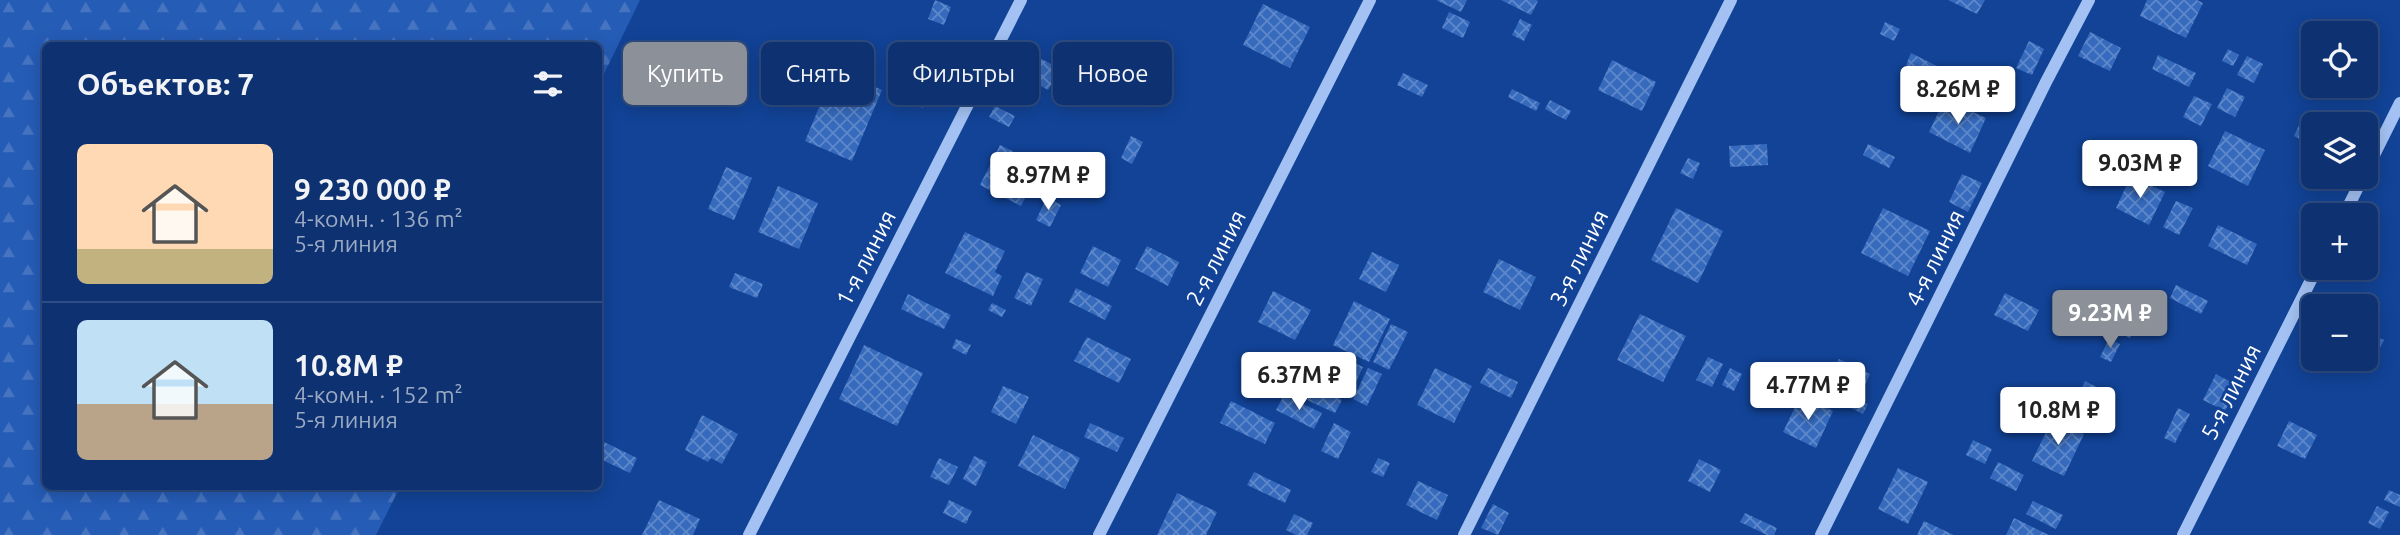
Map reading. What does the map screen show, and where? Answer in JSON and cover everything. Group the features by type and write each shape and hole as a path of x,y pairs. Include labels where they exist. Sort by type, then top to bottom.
{"street":[{"name":"1-я линия","path":"749,535 1021,0"},
{"name":"2-я линия","path":"1099,535 1370,0"},
{"name":"3-я линия","path":"1464,535 1731,0"},
{"name":"4-я линия","path":"1821,535 2039,94 2089,0"},
{"path":"2378,146 2400,103"},
{"name":"5-я линия","path":"2183,535 2311,280"}],"green space":[{"path":"0,0 640,0 602,78 602,42 42,42 42,490 398,490 376,535 0,535"}],"building":[{"path":"935,0 951,7 944,25 928,19"},
{"path":"1436,0 1467,0 1461,12"},
{"path":"1501,0 1536,0 1538,1 1531,15"},
{"path":"1948,0 1985,0 1977,14"},
{"path":"2147,0 2197,0 2203,3 2186,38 2140,16"},
{"path":"1263,4 1310,27 1290,68 1243,45"},
{"path":"1449,12 1470,22 1463,38 1442,28"},
{"path":"1520,19 1532,25 1524,41 1512,35"},
{"path":"1885,22 1900,29 1894,41 1880,34"},
{"path":"2090,32 2121,48 2110,71 2078,56"},
{"path":"2029,41 2044,49 2032,75 2016,68"},
{"path":"2228,49 2239,55 2233,66 2222,61"},
{"path":"1911,53 1941,68 1935,79 1906,65"},
{"path":"2158,55 2196,73 2189,87 2152,69"},
{"path":"2247,56 2263,64 2254,83 2237,75"},
{"path":"1039,57 1053,65 1053,81 1048,90 1039,85"},
{"path":"1612,60 1656,82 1642,111 1598,90"},
{"path":"1403,73 1428,85 1422,97 1397,85"},
{"path":"1996,75 2014,84 2010,92 1992,83"},
{"path":"874,86 882,90 852,161 805,141 820,105 874,105"},
{"path":"2227,88 2245,97 2235,117 2217,108"},
{"path":"1512,89 1540,103 1536,111 1508,97"},
{"path":"2194,96 2212,104 2201,126 2183,117"},
{"path":"1945,99 1986,118 1970,153 1929,132"},
{"path":"1550,100 1571,111 1566,120 1545,109"},
{"path":"995,106 1015,116 1009,127 989,117"},
{"path":"2299,125 2301,126 2301,140 2294,136"},
{"path":"2225,131 2265,150 2248,186 2208,166"},
{"path":"1131,136 1143,142 1132,164 1121,158"},
{"path":"1767,144 1768,165 1730,167 1729,146"},
{"path":"1868,144 1895,157 1889,168 1863,155"},
{"path":"1000,145 1041,165 1021,206 980,185"},
{"path":"1688,158 1700,163 1693,179 1680,173"},
{"path":"726,167 752,178 734,220 708,209"},
{"path":"1962,174 1982,183 1968,212 1949,202"},
{"path":"2131,176 2165,192 2149,225 2116,208"},
{"path":"778,186 818,203 799,249 758,232"},
{"path":"1047,197 1061,205 1050,227 1036,220"},
{"path":"2176,201 2193,208 2179,235 2163,227"},
{"path":"1676,208 1723,231 1698,283 1651,260"},
{"path":"1883,208 1930,231 1908,276 1861,253"},
{"path":"2218,225 2257,244 2247,265 2208,246"},
{"path":"965,232 1005,251 995,272 1002,276 993,296 945,273"},
{"path":"1093,246 1121,260 1108,287 1080,273"},
{"path":"1147,246 1179,262 1168,286 1135,269"},
{"path":"1372,252 1399,265 1386,292 1359,279"},
{"path":"1499,259 1536,277 1520,310 1483,292"},
{"path":"1026,272 1043,279 1031,306 1014,298"},
{"path":"735,273 763,284 757,298 729,287"},
{"path":"2176,285 2208,301 2201,314 2170,298"},
{"path":"1076,288 1112,306 1105,320 1069,302"},
{"path":"1273,291 1311,310 1295,340 1258,322"},
{"path":"2005,293 2039,310 2028,331 1994,315"},
{"path":"908,294 951,315 944,329 901,309"},
{"path":"2126,298 2145,307 2130,338 2111,329"},
{"path":"1354,301 1390,319 1369,362 1333,345"},
{"path":"992,303 1006,310 1002,317 988,310"},
{"path":"1640,314 1686,336 1663,382 1617,360"},
{"path":"1391,324 1408,332 1389,370 1373,362"},
{"path":"1087,337 1131,359 1119,383 1074,361"},
{"path":"2378,337 2384,340 2378,352"},
{"path":"956,339 971,345 966,355 952,348"},
{"path":"2109,339 2120,344 2111,362 2100,357"},
{"path":"864,345 923,373 897,426 839,399"},
{"path":"1708,357 1723,364 1712,387 1696,380"},
{"path":"1839,359 1870,374 1861,394 1829,379"},
{"path":"1348,360 1363,367 1350,395 1334,388"},
{"path":"1368,368 1382,374 1367,406 1353,399"},
{"path":"1435,368 1472,386 1454,423 1417,405"},
{"path":"1488,368 1518,382 1511,398 1480,383"},
{"path":"1730,368 1742,374 1734,391 1722,385"},
{"path":"2216,374 2238,386 2225,411 2203,400"},
{"path":"2085,381 2102,390 2098,399 2081,390"},
{"path":"1003,386 1029,397 1016,424 991,412"},
{"path":"1314,386 1342,400 1335,413 1307,400"},
{"path":"1284,395 1322,413 1314,429 1276,410"},
{"path":"1801,395 1833,411 1816,448 1783,432"},
{"path":"1856,399 1868,404 1863,414 1851,408"},
{"path":"1231,401 1275,423 1265,444 1220,423"},
{"path":"2178,408 2190,414 2175,443 2164,438"},
{"path":"702,415 738,434 722,464 711,458 708,462 685,450"},
{"path":"2053,418 2084,434 2064,476 2032,461"},
{"path":"2289,421 2317,435 2305,459 2277,446"},
{"path":"1090,423 1124,438 1117,452 1084,437"},
{"path":"1334,423 1351,432 1338,459 1321,451"},
{"path":"1033,435 1080,458 1065,489 1018,466"},
{"path":"1973,440 1992,449 1985,464 1966,455"},
{"path":"602,441 637,458 630,473 602,460"},
{"path":"974,456 987,462 976,486 963,479"},
{"path":"939,458 958,467 949,485 930,477"},
{"path":"1378,458 1390,463 1383,477 1371,472"},
{"path":"1699,459 1721,470 1710,492 1688,481"},
{"path":"1998,462 2024,475 2016,491 1990,478"},
{"path":"1898,468 1928,482 1908,524 1878,509"},
{"path":"1254,472 1291,490 1285,503 1247,485"},
{"path":"1418,481 1448,495 1437,520 1406,505"},
{"path":"2389,490 2400,495 2400,507 2384,500"},
{"path":"1177,493 1217,512 1206,535 1157,535"},
{"path":"659,500 700,519 693,535 642,535"},
{"path":"949,500 972,511 966,524 943,513"},
{"path":"2033,501 2063,515 2056,529 2026,514"},
{"path":"1493,504 1509,513 1498,535 1481,528"},
{"path":"2377,506 2389,512 2380,529 2368,523"},
{"path":"1745,513 1777,528 1774,535 1767,535 1740,522"},
{"path":"1294,514 1313,523 1307,535 1296,535 1286,530"},
{"path":"2014,518 2049,535 2006,535"},
{"path":"1924,521 1954,535 1917,535"}]}
